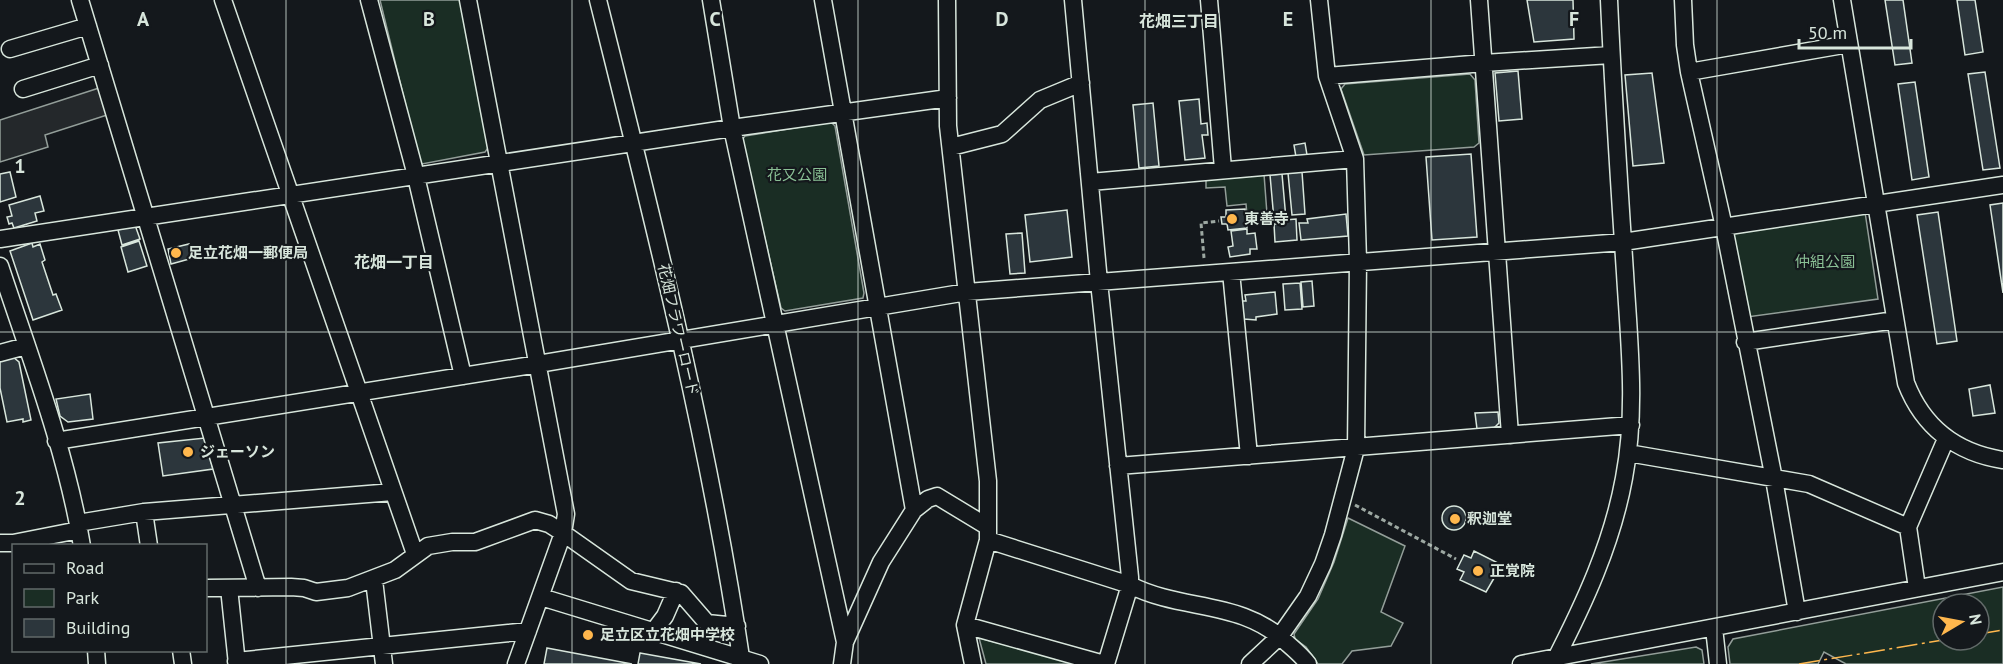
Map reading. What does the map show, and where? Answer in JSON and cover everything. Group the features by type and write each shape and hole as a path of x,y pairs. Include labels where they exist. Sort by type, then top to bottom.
{"street":[{"path":"80,0 258,588"},
{"path":"223,0 414,550"},
{"path":"369,0 416,175 463,376"},
{"path":"468,0 501,162 566,514 563,533 516,664"},
{"name":"花畑フラワーロード","path":"598,0 681,338 707,463 742,662"},
{"path":"711,0 732,128 845,642"},
{"path":"823,0 914,510"},
{"path":"947,0 951,147 988,481 988,534 965,625 973,664"},
{"path":"965,625 1105,664 1130,585 1073,0"},
{"path":"1209,0 1223,169"},
{"path":"1251,664 1280,636 1308,596 1323,564 1356,448 1358,261 1355,159 1327,76 1319,0"},
{"path":"1479,0 1510,435"},
{"path":"1555,660 1583,602 1612,531 1628,453 1631,425 1630,349 1609,0"},
{"path":"1683,0 1689,72 1724,227 1774,479 1797,612"},
{"path":"1842,0 1906,383 1911,396 1926,419 1946,439 1975,454 2003,460"},
{"path":"10,49 88,26"},
{"path":"1689,72 1849,44"},
{"path":"1327,76 1611,55"},
{"path":"23,89 100,65"},
{"path":"951,147 1002,134 1040,100 1081,83"},
{"path":"0,238 501,162 948,98"},
{"path":"1090,182 1355,159"},
{"path":"56,441 538,364 681,338 967,292 1623,242 2003,185"},
{"path":"0,266 56,441 79,533"},
{"path":"1231,272 1249,456"},
{"path":"1745,342 1895,320"},
{"path":"0,353 26,346"},
{"path":"1118,466 1631,425"},
{"path":"1917,588 1908,527 1946,439"},
{"path":"1628,453 1809,484 1908,527"},
{"path":"0,543 79,533 144,512 393,492"},
{"path":"842,664 845,642 881,562 914,510 928,499 937,496 988,534 1130,585 1147,594 1243,615 1262,623 1280,636 1308,664"},
{"path":"144,512 149,544"},
{"path":"207,588 304,588 316,592 348,588 374,580 395,570 414,550 452,542 475,542 535,520 549,524 631,581 681,593 707,623 736,626"},
{"path":"1521,664 1555,660 2003,572"},
{"path":"374,580 384,664"},
{"path":"229,588 237,663 528,631"},
{"path":"653,632 665,616 676,591"},
{"path":"541,597 742,662 760,664"},
{"path":"1714,628 1718,664"}],"path":[{"path":"1204,263 1201,223 1219,221"},
{"path":"1343,499 1456,559"}],"green space":[{"path":"380,0 460,0 488,148 485,152 422,164 419,160"},
{"path":"1470,74 1475,80 1479,143 1474,147 1364,155 1341,89 1345,84"},
{"name":"花又公園","path":"831,122 835,126 863,298 785,311 781,308 742,140 745,136"},
{"path":"1264,174 1267,214 1247,215 1246,204 1227,206 1225,187 1206,188 1206,179"},
{"name":"仲組公園","path":"1865,212 1878,299 1747,317 1731,238 1736,232"},
{"path":"1348,518 1405,546 1381,612 1403,623 1391,646 1352,651 1342,664 1318,664 1306,647 1295,639 1294,634 1318,599 1334,562"},
{"path":"2003,587 2003,664 1846,664 1824,652 1818,664 1730,664 1728,647 1733,639 1931,601 1931,652 1991,652 1991,592 1977,592"},
{"path":"979,638 1081,664 986,664"},
{"path":"1696,647 1702,650 1704,664 1591,664"}],"shaded area":[{"path":"99,88 107,115 45,135 48,147 0,162 0,120"}],"building":[{"path":"1527,0 1573,0 1574,39 1534,42"},
{"path":"1885,0 1903,0 1912,63 1895,65"},
{"path":"1957,0 1975,0 1983,52 1965,55"},
{"path":"1518,71 1522,119 1499,121 1495,73"},
{"path":"1985,72 2000,168 1983,170 1968,74"},
{"path":"1652,73 1664,163 1633,166 1625,75"},
{"path":"1915,82 1929,177 1912,180 1898,84"},
{"path":"1199,99 1201,124 1207,123 1208,135 1202,135 1205,158 1185,160 1179,101"},
{"path":"1153,103 1159,166 1139,168 1133,105"},
{"path":"1305,143 1307,155 1296,157 1294,145"},
{"path":"1471,154 1477,237 1432,240 1426,157"},
{"path":"10,172 16,197 0,202 0,174"},
{"path":"1302,172 1305,214 1292,215 1288,173"},
{"path":"1282,174 1286,219 1274,220 1270,175"},
{"path":"40,196 44,211 35,213 37,221 14,228 12,223 9,224 7,217 12,216 9,205"},
{"path":"2003,203 2003,293 1990,205"},
{"path":"1245,209 1247,228 1228,230 1227,224 1222,224 1221,217 1226,217 1226,210"},
{"path":"1067,210 1072,257 1030,262 1025,215"},
{"path":"1938,212 1957,341 1937,344 1917,215"},
{"path":"1346,214 1348,236 1301,240 1299,223 1308,223 1307,219"},
{"path":"1296,219 1297,240 1275,242 1274,224 1285,224 1285,220"},
{"path":"135,225 140,239 122,245 118,230"},
{"path":"1247,229 1247,234 1255,233 1257,249 1250,249 1250,254 1230,257 1228,247 1233,246 1231,231"},
{"path":"1022,233 1025,273 1010,274 1006,234"},
{"path":"139,241 147,266 128,272 121,247"},
{"path":"32,243 33,247 40,244 45,260 42,262 53,295 56,294 62,310 33,320 10,251"},
{"path":"189,244 193,258 171,264 168,249"},
{"path":"1312,281 1314,306 1303,307 1301,282"},
{"path":"1300,283 1302,309 1285,310 1283,284"},
{"path":"1275,292 1277,314 1256,317 1256,320 1244,319 1242,301 1246,301 1245,295"},
{"path":"13,357 19,362 31,420 23,422 23,419 7,422 0,388 0,360"},
{"path":"1990,385 1995,413 1973,416 1969,389"},
{"path":"90,394 93,419 68,422 60,416 56,399"},
{"path":"1498,412 1499,423 1494,428 1477,429 1475,413"},
{"path":"205,438 213,469 163,476 158,443"},
{"path":"1454,506 1463,509 1466,518 1463,527 1454,530 1445,527 1442,518 1445,509"},
{"path":"1474,551 1500,564 1486,592 1460,580 1464,572 1457,569 1464,555 1471,558"},
{"path":"547,648 632,664 544,664"},
{"path":"640,653 701,664 638,664"}],"power":[{"path":"1991,632 2003,630"},
{"path":"1799,664 1931,642"}],"place":[{"name":"東善寺","path":"1232,219"},
{"name":"足立花畑一郵便局","path":"176,253"},
{"name":"ジェーソン","path":"188,452"},
{"name":"釈迦堂","path":"1455,519"},
{"name":"正覚院","path":"1478,571"},
{"name":"足立区立花畑中学校","path":"588,635"}],"district":[{"name":"花畑三丁目","path":"1179,21"},
{"name":"花畑一丁目","path":"394,262"}]}
